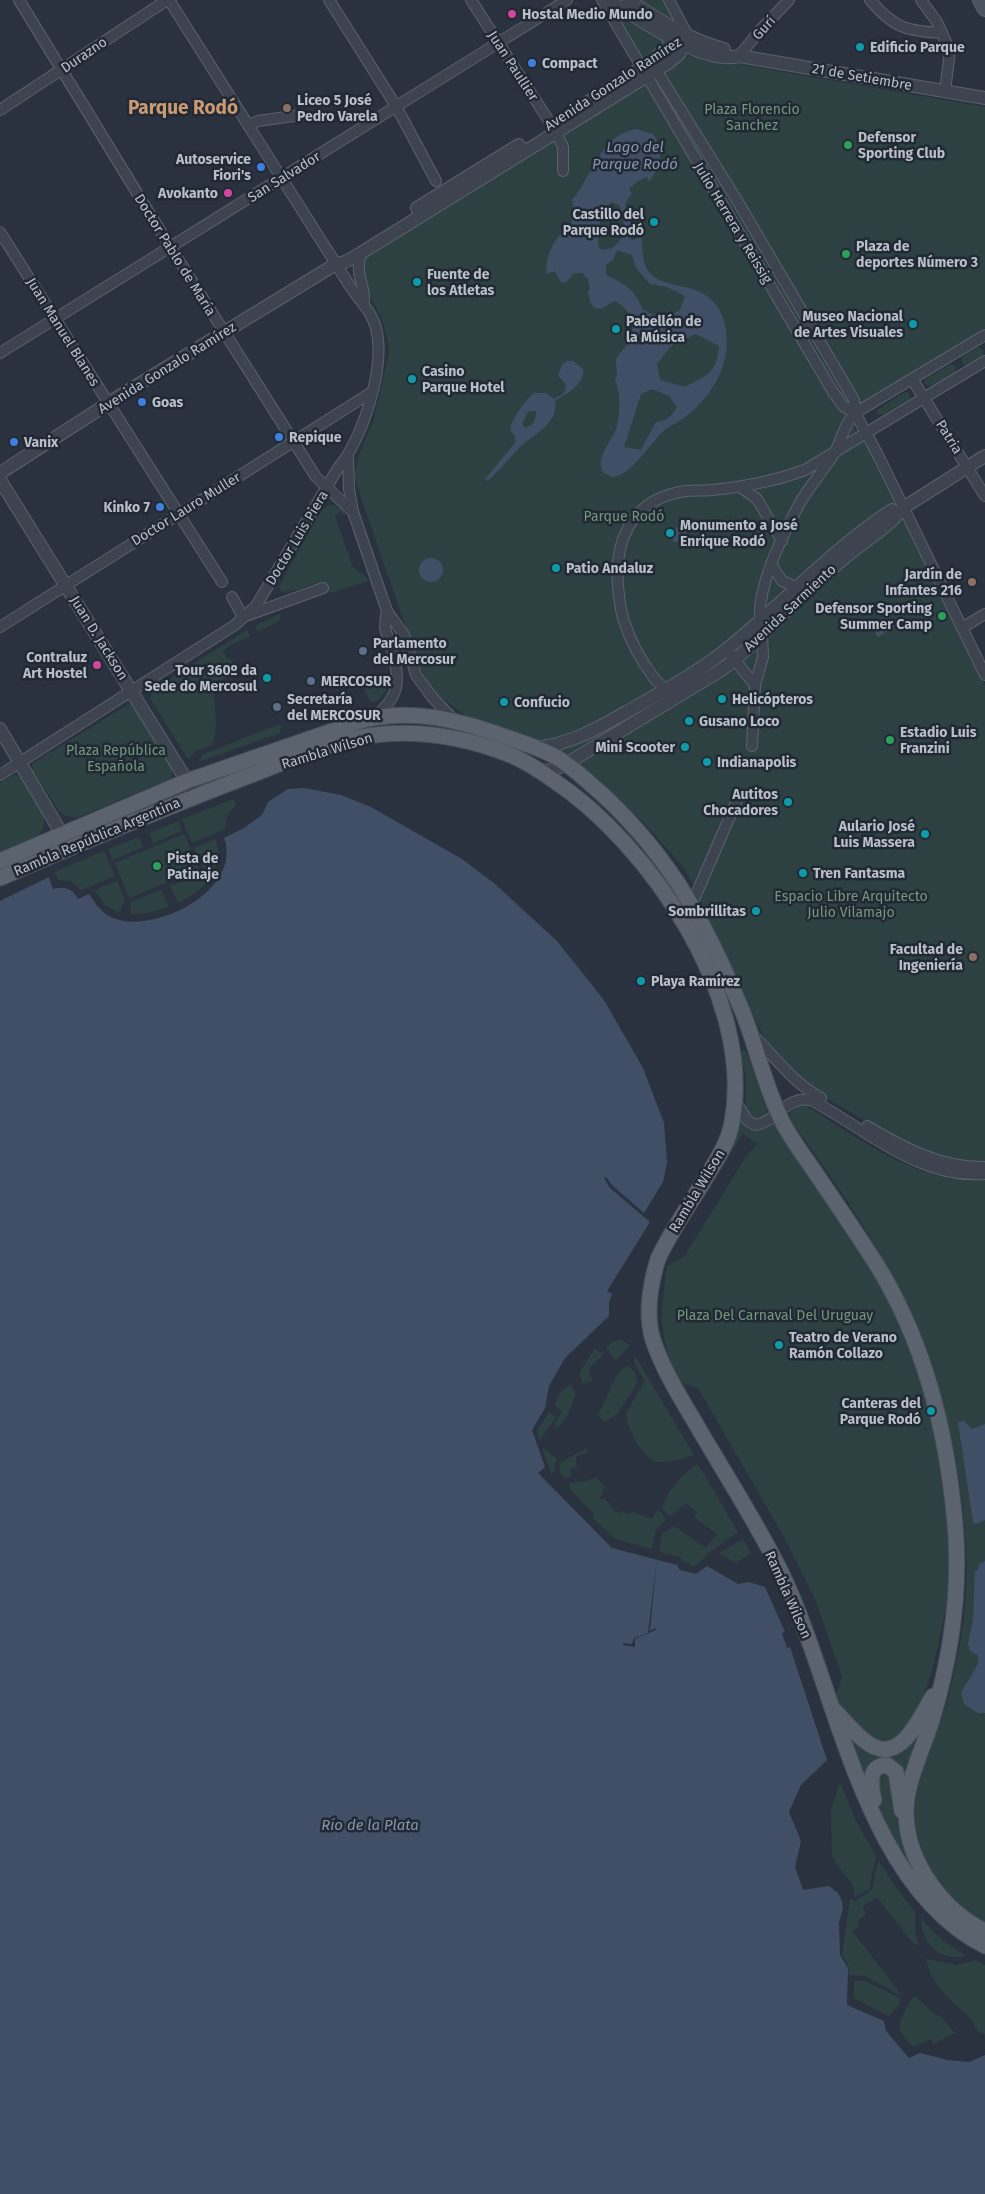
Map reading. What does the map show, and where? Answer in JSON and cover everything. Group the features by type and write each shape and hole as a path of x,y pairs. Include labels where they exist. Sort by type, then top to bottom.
{"main road":[{"path":"980,0 985,9"},
{"name":"Rambla Wilson","path":"187,781 375,717 420,716 454,720 536,748 566,764 614,806 656,851 692,904 705,927 749,1031 778,1112 790,1136 876,1264 907,1323 928,1379 947,1458 958,1559 956,1601 941,1682 932,1718 907,1796 907,1827"},
{"name":"Rambla Wilson","path":"194,797 293,759 350,741 382,734 420,734 461,740 510,754 540,770 572,793 616,833 662,889 690,934 711,976 722,1010 734,1064 734,1100 732,1121 726,1144 658,1259 651,1291 650,1327 661,1360 673,1384 783,1575 853,1766 879,1826 908,1874 924,1896 951,1924 985,1946"},
{"name":"Rambla República Argentina","path":"0,861 187,781"},
{"name":"Rambla República Argentina","path":"0,878 194,797"},
{"path":"831,1706 865,1742 873,1746 889,1749 904,1741 910,1734 941,1682"},
{"path":"879,1826 871,1783 872,1774 877,1768 887,1765 896,1772 899,1802 920,1867 952,1908 974,1926 985,1931"}],"street":[{"name":"Doctor Pablo de María","path":"19,0 170,247 316,477 326,489 353,512"},
{"name":"Durazno","path":"0,110 168,0"},
{"path":"168,0 336,264 364,304"},
{"path":"329,0 396,106 436,181"},
{"name":"Juan Paullier","path":"471,0 554,129 563,147 565,165 563,171"},
{"name":"San Salvador","path":"0,353 567,0"},
{"name":"Julio Herrera y Reissig","path":"602,0 738,202 854,400 855,413 904,508 985,675"},
{"name":"21 de Setiembre","path":"608,0 682,41 733,51 739,56 985,98"},
{"name":"21 de Setiembre","path":"628,0 682,41"},
{"name":"Gurí","path":"739,56 761,29 789,0"},
{"path":"870,0 895,24 916,32 942,33"},
{"path":"921,0 942,33 950,51 945,91"},
{"path":"674,3 682,41"},
{"name":"Avenida Gonzalo Ramírez","path":"0,473 108,404 336,264 345,262 361,253 649,69 682,41"},
{"name":"Julio Herrera y Reissig","path":"649,69 833,392 843,406 855,413"},
{"path":"248,125 258,121 302,115"},
{"name":"Avenida Gonzalo Ramírez","path":"336,264 342,256 554,129"},
{"name":"Juan Manuel Blanes","path":"0,232 222,582"},
{"path":"361,253 358,268 361,288 365,296 364,304"},
{"name":"Doctor Luis Piera","path":"0,775 235,625 256,606 338,468 348,456 367,415 379,358 376,327 364,304"},
{"path":"760,620 762,590 771,564 801,501 835,451 844,427 855,413 985,334"},
{"path":"669,696 655,680 645,664 624,621 618,587 617,562 626,531 634,518 646,507 668,496 686,491 740,487 782,479 805,470 985,362"},
{"name":"Patria","path":"912,379 985,496"},
{"name":"Doctor Lauro Muller","path":"0,627 372,392"},
{"name":"Doctor Luis Piera","path":"348,456 349,489 353,512"},
{"name":"Avenida Sarmiento","path":"536,748 556,746 575,739 669,696 735,660 826,573 875,532 896,518 904,508 985,456"},
{"name":"Juan D. Jackson","path":"0,480 133,691 187,781 194,797"},
{"path":"740,487 760,503 782,541"},
{"name":"Avenida Sarmiento","path":"540,770 550,771 566,764 669,696 726,650 835,551 864,528 892,510 904,508"},
{"path":"353,512 387,611 404,635 421,684 454,720"},
{"path":"771,564 782,581 796,587"},
{"name":"Doctor Luis Piera","path":"243,617 323,588"},
{"path":"232,597 243,617"},
{"path":"375,717 388,703 397,686 396,662 385,628 387,611"},
{"path":"962,628 985,614"},
{"path":"752,746 756,685 763,656 762,635"},
{"path":"726,650 756,685"},
{"path":"396,662 412,658"},
{"path":"0,730 70,848"},
{"path":"692,904 737,800"},
{"path":"749,1031 788,1074 804,1088 898,1145 939,1162 985,1167"},
{"path":"734,1100 747,1120 755,1125 765,1122 788,1104 797,1100 811,1100 911,1159 939,1169 968,1174 985,1174"}],"green space":[{"path":"641,0 663,0 675,18 674,20"},
{"path":"614,12 664,41 665,43 644,61"},
{"name":"Parque Rodó","path":"692,56 985,107 985,328 844,413 870,451 985,685 985,1162 969,1163 939,1157 899,1139 809,1089 772,1049 745,1000 692,882 683,867 649,828 596,777 560,751 469,718 434,692 420,668 354,477 359,455 374,419 389,352 381,317 366,289 362,263 365,257 683,58"},
{"path":"978,347 984,350 983,355 965,365 962,363 962,357"},
{"path":"951,364 956,366 955,372 931,386 926,385 924,382 926,379"},
{"path":"905,392 909,392 910,399 882,415 877,414 877,410"},
{"path":"328,505 339,508 346,516 339,512 335,516 353,567 366,577 368,581 330,593 319,582 297,590 281,592 279,586 320,512"},
{"path":"281,613 280,620 258,632 255,626"},
{"path":"247,630 250,636 229,646 224,651 226,657 232,661 237,673 213,683 216,730 212,745 197,750 188,759 150,698 152,690"},
{"path":"388,679 384,694 371,703 365,687"},
{"name":"Plaza República Española","path":"129,704 133,706 173,770 170,779 79,817 65,816 59,811 32,770 33,763"},
{"path":"281,724 280,733 199,762 203,754"},
{"path":"13,775 20,776 34,796 42,813 43,828 35,837 0,852 0,783"},
{"path":"234,799 236,804 227,816 225,829 192,843 182,819"},
{"path":"178,821 182,831 153,843 149,833"},
{"name":"Pista de Patinaje","path":"184,834 199,869 129,898 115,863"},
{"path":"139,837 143,847 113,860 108,849"},
{"path":"216,839 219,853 214,872 203,868 194,848"},
{"path":"104,851 115,876 81,890 71,881 58,880 54,872"},
{"path":"201,873 209,881 194,894 178,903 170,886"},
{"path":"117,881 125,899 119,913 105,905 95,890"},
{"path":"161,890 169,907 148,913 131,914 131,902"},
{"path":"746,1050 767,1110 766,1116 754,1121 746,1112 746,1075 738,1052"},
{"path":"803,1104 867,1144 912,1167 936,1175 960,1179 985,1179 985,1925 956,1902 932,1875 923,1860 913,1826 912,1807 915,1788 949,1695 962,1633 967,1579 964,1523 957,1466 945,1414 937,1390 908,1312 891,1274 857,1215 792,1122 790,1112 796,1106"},
{"name":"Plaza Del Carnaval Del Uruguay","path":"740,1118 751,1128 775,1122 847,1230 870,1267 905,1338 932,1421 941,1463 947,1506 950,1547 949,1585 937,1651 924,1695 907,1729 890,1743 878,1743 839,1709 835,1699 842,1677 815,1599 785,1539 698,1388 679,1382 667,1352 662,1325 662,1312 667,1266 684,1257 747,1155 758,1144 743,1134 721,1167"},
{"path":"622,1340 630,1346 615,1361 606,1348 614,1341"},
{"path":"594,1349 604,1354 589,1368 592,1381 583,1384 579,1374"},
{"path":"635,1356 694,1455 672,1461 659,1462 647,1456 636,1442 626,1413 645,1381 634,1362"},
{"path":"627,1366 635,1373 637,1384 617,1414 603,1421 598,1415 616,1376"},
{"path":"571,1384 576,1394 567,1417 557,1429 554,1424 562,1412 554,1404 561,1392"},
{"path":"549,1412 556,1417 540,1440 537,1431"},
{"path":"542,1447 557,1459 554,1467 555,1472 551,1473"},
{"path":"586,1448 588,1452 576,1457 577,1466 570,1470 572,1476 565,1478 560,1472 560,1463"},
{"path":"698,1464 738,1532 710,1552 694,1567 682,1561 680,1557 659,1552 662,1534 674,1526 706,1548 717,1534 694,1517 696,1511 686,1503 670,1517 662,1508 676,1483"},
{"path":"596,1477 605,1487 600,1499 604,1499 619,1514 622,1511 628,1514 632,1512 652,1519 656,1512 660,1511 666,1520 656,1530 652,1549 615,1539 593,1518 594,1514 569,1488 570,1483 587,1481"},
{"path":"743,1539 751,1552 739,1561 733,1562 717,1554"},
{"path":"849,1734 858,1742 915,1741 902,1781 892,1761 867,1789"},
{"path":"880,1771 890,1771 899,1831 906,1852 922,1887 886,1829 881,1816 876,1790"},
{"path":"840,1782 856,1821 876,1856 869,1889 853,1898 854,1890 852,1884 832,1856 831,1810"},
{"path":"878,1860 915,1912 915,1930 919,1946 913,1943 877,1897 865,1905 863,1908 866,1914 858,1921 859,1927 852,1931 903,1997 865,1976 849,1975 849,1967 842,1955 850,1899 855,1901 872,1890"},
{"path":"921,1919 942,1940 966,1956 948,1956 934,1949 925,1936"},
{"path":"926,1959 957,1965 976,1960 985,1965 985,2034 979,2032 973,2024 974,2022 938,1986"},
{"path":"854,1981 865,1981 896,1996 900,1999 899,2005 889,2016 854,1998"},
{"path":"915,1996 935,2015 940,2016 955,2033 934,2044 931,2039 914,2047 903,2035 900,2023 910,2001"}],"water":[{"name":"Lago del Parque Rodó","path":"637,129 653,134 660,151 657,170 649,181 647,177 638,181 629,189 632,194 628,198 625,207 636,229 630,234 630,238 633,240 641,237 645,264 655,278 696,290 707,296 719,308 726,330 727,343 722,367 717,379 703,400 684,418 659,435 627,471 612,477 604,473 601,461 602,455 617,426 619,402 615,379 617,376 616,361 630,338 633,326 632,320 626,309 615,301 600,308 594,307 588,295 590,290 588,278 583,273 574,273 563,283 559,280 555,271 546,274 546,270 551,248 573,219 572,200 598,157 614,139 625,132","holes":["611,202 619,205 624,220 623,234 619,242 608,249 599,248 598,237 601,212","617,250 632,255 636,268 650,284 667,287 685,296 680,310 664,319 643,310 629,288 606,275 606,265 613,260","696,334 719,346 716,362 710,372 685,387 660,380 657,364 672,345","652,389 669,396 677,407 669,418 656,422 641,450 624,447 641,394"]},
{"path":"567,361 573,361 583,369 581,380 574,388 555,401 553,416 549,422 521,446 488,481 485,479 515,443 515,436 510,430 511,425 526,401 534,393 546,393 554,399 564,393 566,385 558,375 562,365","holes":["536,411 534,422 525,428 522,424 527,413"]},
{"path":"679,525 686,531 687,537 684,541 673,542 673,532"},
{"path":"431,558 440,561 443,570 440,579 431,582 422,579 419,570 422,561"},
{"path":"888,614 896,626 878,637 874,631 882,626 879,620"},
{"name":"Río de la Plata","path":"304,788 341,795 371,807 462,859 495,884 557,941 604,1000 643,1068 664,1123 667,1163 663,1182 644,1213 613,1186 606,1177 604,1178 610,1188 650,1222 607,1291 612,1294 609,1302 609,1316 565,1358 549,1386 545,1408 532,1430 545,1467 538,1473 612,1548 677,1565 680,1570 696,1574 707,1566 738,1584 749,1582 765,1587 785,1632 782,1633 787,1648 790,1647 827,1760 801,1785 789,1812 801,1841 795,1867 803,1890 829,1886 838,1893 842,1901 843,1908 839,1923 840,1955 848,1968 847,2005 884,2021 886,2031 909,2058 920,2053 948,2060 969,2062 985,2055 985,2194 0,2194 0,901 49,877 53,889 68,889 78,899 89,894 102,911 113,918 131,922 151,920 172,914 191,904 208,891 221,875 226,857 224,838 244,828 262,815 268,802 288,789"},
{"path":"964,1421 972,1429 985,1424 985,1520 975,1524 973,1522 958,1422"},
{"path":"985,1561 985,1713 978,1713 964,1704 961,1693 978,1664 978,1655 970,1651 968,1644 973,1620 975,1571 978,1570 979,1564"}],"pier":[{"path":"657,1558 650,1631 655,1628 656,1630 635,1639 635,1647 623,1645 623,1643 632,1644 634,1638 648,1633"}],"place":[{"name":"Hostal Medio Mundo","path":"512,14"},
{"name":"Edificio Parque","path":"860,47"},
{"name":"Compact","path":"532,63"},
{"name":"Liceo 5 José Pedro Varela","path":"287,108"},
{"name":"Defensor Sporting Club","path":"848,145"},
{"name":"Autoservice Fiori's","path":"261,167"},
{"name":"Avokanto","path":"228,193"},
{"name":"Castillo del Parque Rodó","path":"654,222"},
{"name":"Plaza de deportes Número 3","path":"846,254"},
{"name":"Fuente de los Atletas","path":"417,282"},
{"name":"Museo Nacional de Artes Visuales","path":"913,324"},
{"name":"Pabellón de la Música","path":"616,329"},
{"name":"Casino Parque Hotel","path":"412,379"},
{"name":"Goas","path":"142,402"},
{"name":"Repique","path":"279,437"},
{"name":"Vanix","path":"14,442"},
{"name":"Kinko 7","path":"160,507"},
{"name":"Monumento a José Enrique Rodó","path":"670,533"},
{"name":"Patio Andaluz","path":"556,568"},
{"name":"Jardín de Infantes 216","path":"972,582"},
{"name":"Defensor Sporting Summer Camp","path":"942,616"},
{"name":"Parlamento del Mercosur","path":"363,651"},
{"name":"Contraluz Art Hostel","path":"97,665"},
{"name":"Tour 360º da Sede do Mercosul","path":"267,678"},
{"name":"MERCOSUR","path":"311,681"},
{"name":"Helicópteros","path":"722,699"},
{"name":"Confucio","path":"504,702"},
{"name":"Secretaría del MERCOSUR","path":"277,707"},
{"name":"Gusano Loco","path":"689,721"},
{"name":"Estadio Luis Franzini","path":"890,740"},
{"name":"Mini Scooter","path":"685,747"},
{"name":"Indianapolis","path":"707,762"},
{"name":"Autitos Chocadores","path":"788,802"},
{"name":"Aulario José Luis Massera","path":"925,834"},
{"name":"Pista de Patinaje","path":"157,866"},
{"name":"Tren Fantasma","path":"803,873"},
{"name":"Sombrillitas","path":"756,911"},
{"name":"Facultad de Ingeniería","path":"973,957"},
{"name":"Playa Ramírez","path":"641,981"},
{"name":"Teatro de Verano Ramón Collazo","path":"779,1345"},
{"name":"Canteras del Parque Rodó","path":"931,1411"}],"district":[{"name":"Parque Rodó","path":"183,107"}],"park label":[{"name":"Plaza Florencio Sanchez","path":"752,118"},
{"name":"Espacio Libre Arquitecto Julio Vilamajo","path":"851,904"}]}
